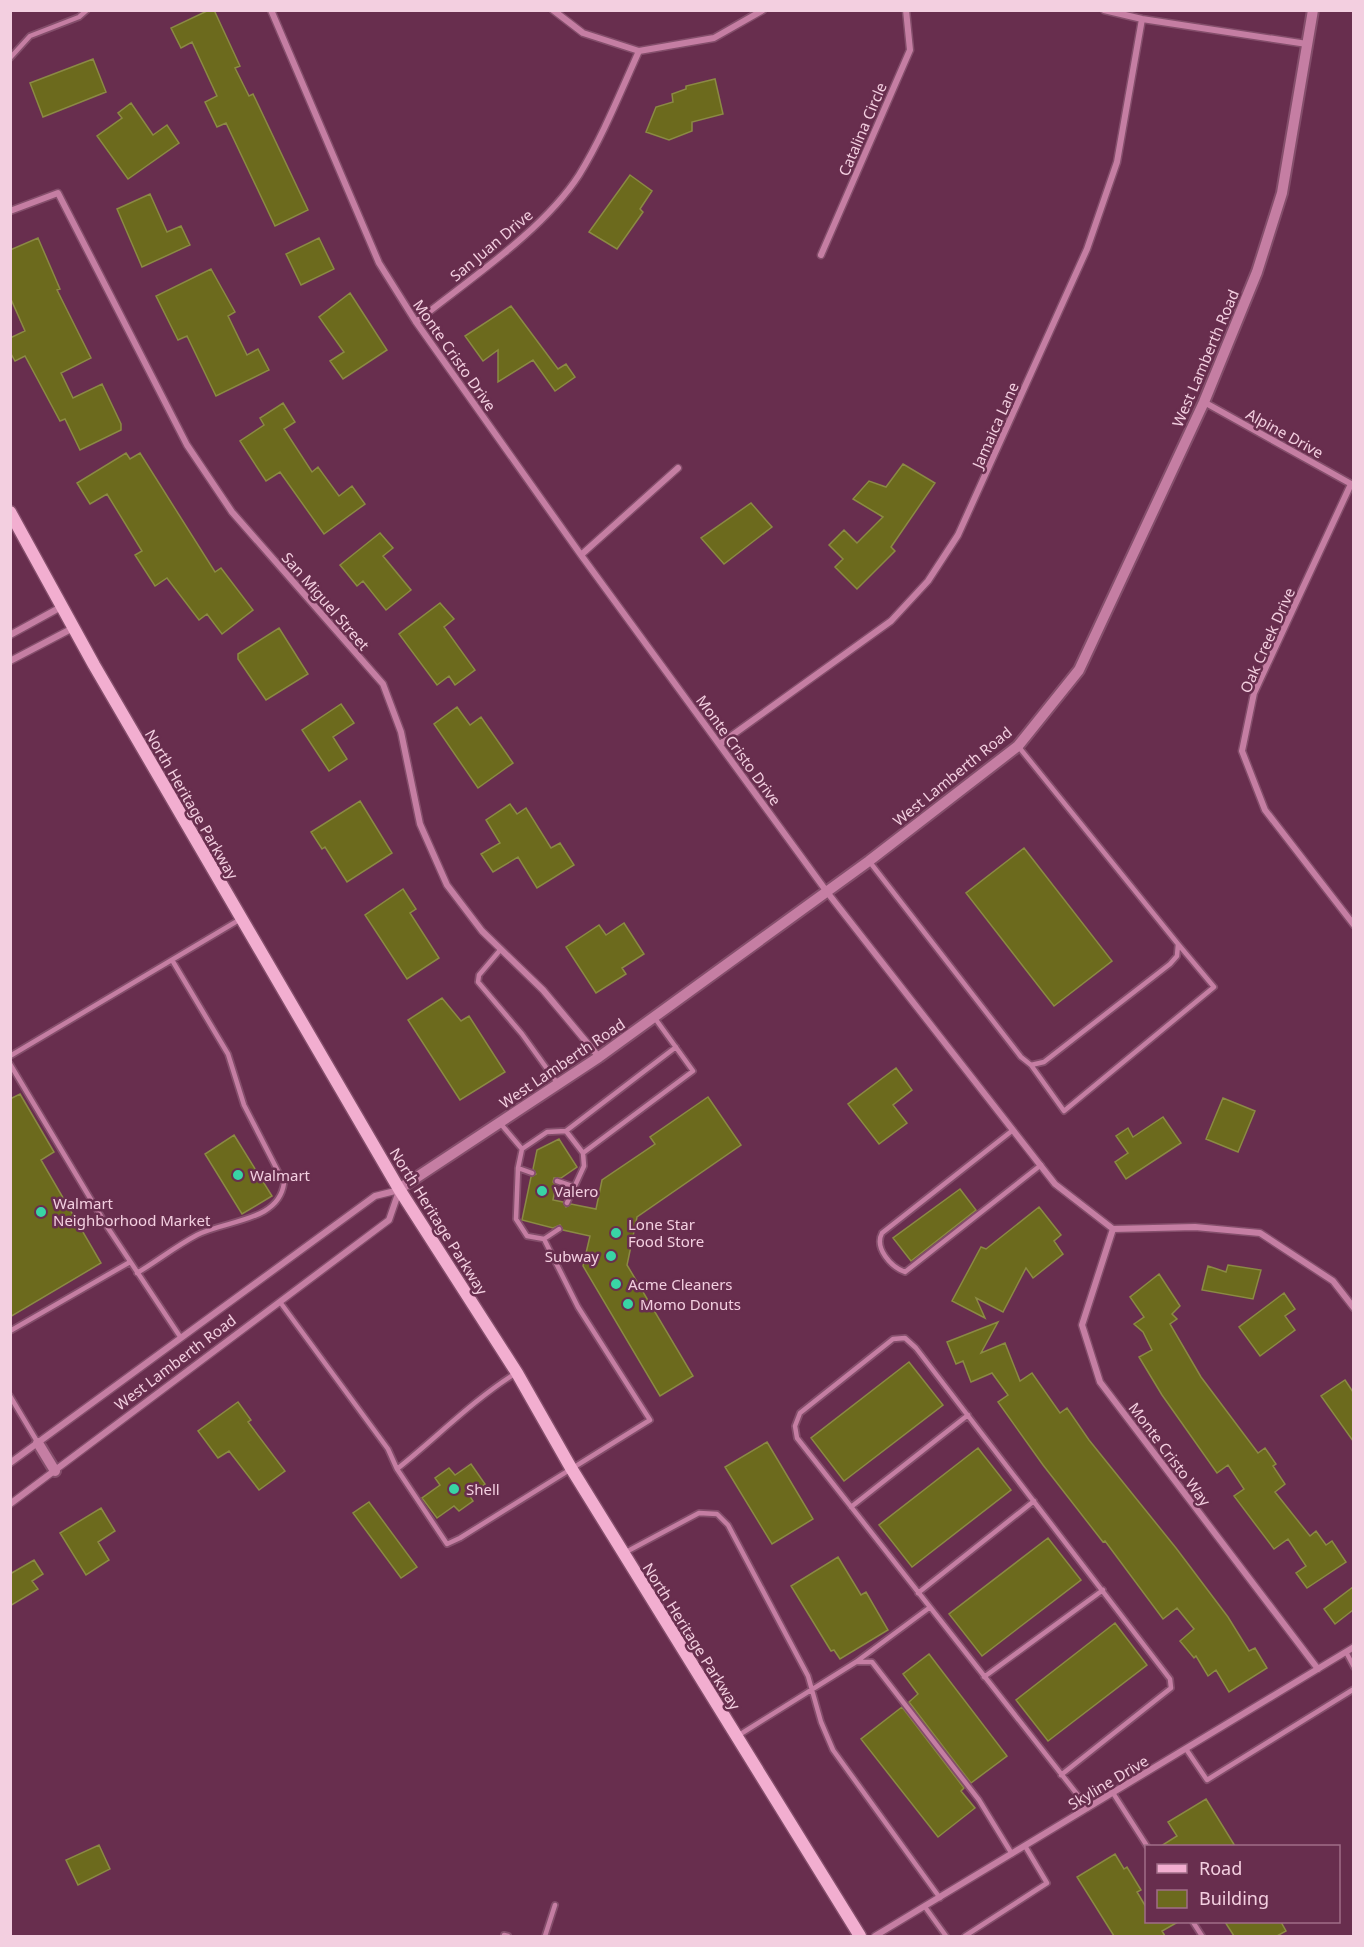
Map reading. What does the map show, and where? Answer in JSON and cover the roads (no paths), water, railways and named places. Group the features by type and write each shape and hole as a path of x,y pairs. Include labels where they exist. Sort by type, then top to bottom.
{"main road":[{"name":"North Heritage Parkway","path":"10,512 73,628 399,1189 517,1372 571,1468 860,1936"}],"street":[{"name":"Monte Cristo Drive","path":"271,10 380,263 416,322 581,555 827,892 1055,1184 1113,1229"},
{"path":"553,10 583,33 639,51 714,38 763,10"},
{"name":"Catalina Circle","path":"821,255 910,50 906,10"},
{"path":"1104,10 1142,19 1307,44"},
{"name":"West Lamberth Road","path":"10,1463 375,1196 399,1189 599,1057 869,861 1018,746 1079,670 1204,402 1257,272 1282,193 1313,10"},
{"name":"Jamaica Lane","path":"720,744 891,621 928,581 958,535 1087,249 1117,162 1142,19"},
{"name":"San Juan Drive","path":"416,322 534,227 578,176 602,133 639,51"},
{"name":"San Miguel Street","path":"10,211 58,193 193,454 232,512 383,684 401,732 420,824 447,885 482,931 543,990 599,1057"},
{"name":"Alpine Drive","path":"1204,402 1352,485"},
{"path":"581,555 678,468"},
{"name":"Oak Creek Drive","path":"1352,485 1254,693 1242,751 1265,810 1353,925"},
{"path":"10,635 62,607"},
{"path":"10,662 73,628"},
{"name":"West Lamberth Road","path":"10,1504 389,1220 399,1189"},
{"path":"1113,1229 1195,1227 1260,1233 1333,1281 1353,1308"},
{"name":"Monte Cristo Way","path":"1113,1229 1082,1325 1100,1382 1318,1669"},
{"path":"38,1443 55,1471"},
{"name":"Skyline Drive","path":"875,1936 1353,1647"}],"lane":[{"path":"10,58 30,36 79,17 87,10"},
{"path":"869,861 1020,1057 1031,1065 1064,1111 1214,987 1018,746"},
{"path":"10,1056 242,918"},
{"path":"1031,1065 1044,1062 1170,964 1177,957 1178,944"},
{"path":"501,949 479,975 478,982 522,1034 558,1084"},
{"path":"137,1273 213,1227 242,1221 272,1206 282,1196 284,1183 244,1105 228,1054 172,960"},
{"path":"583,1154 693,1071 654,1017"},
{"path":"559,1229 544,1239 527,1236 516,1219 518,1168 522,1149 547,1132 566,1131 676,1047"},
{"path":"10,1064 130,1262 181,1338"},
{"path":"500,1123 522,1149"},
{"path":"1013,1130 882,1233 878,1240 879,1248 897,1269 905,1272 1041,1166"},
{"path":"566,1131 583,1154 584,1166 572,1186 567,1203"},
{"path":"518,1168 532,1173"},
{"path":"557,1181 572,1186"},
{"path":"516,1207 524,1209"},
{"path":"280,1302 388,1449 398,1469 447,1544 650,1420 578,1307 544,1239"},
{"path":"10,1331 130,1262"},
{"path":"1062,1775 1171,1688 1170,1679 916,1348 905,1338 893,1339 800,1413 795,1426 798,1438 929,1608 1088,1808"},
{"path":"398,1469 465,1414 486,1392 517,1372"},
{"path":"10,1396 38,1443"},
{"path":"851,1506 968,1415"},
{"path":"918,1593 1034,1501"},
{"path":"624,1553 699,1513 717,1514 728,1525 808,1676 820,1722 833,1749 940,1898"},
{"path":"984,1677 1103,1590"},
{"path":"737,1737 812,1692 929,1608"},
{"path":"1346,1652 1353,1667"},
{"path":"856,1662 872,1662 979,1800 1012,1854"},
{"path":"1186,1749 1207,1780 1353,1689"},
{"path":"1113,1793 1146,1845"},
{"path":"965,1936 1047,1883 1025,1846"},
{"path":"545,1936 555,1905"},
{"path":"925,1906 946,1936"},
{"path":"1193,1923 1202,1936"}],"place":[{"name":"Walmart","path":"238,1175"},
{"name":"Valero","path":"542,1191"},
{"name":"Walmart Neighborhood Market","path":"41,1212"},
{"name":"Lone Star Food Store","path":"616,1233"},
{"name":"Subway","path":"611,1256"},
{"name":"Acme Cleaners","path":"616,1284"},
{"name":"Momo Donuts","path":"628,1304"},
{"name":"Shell","path":"454,1489"}]}
